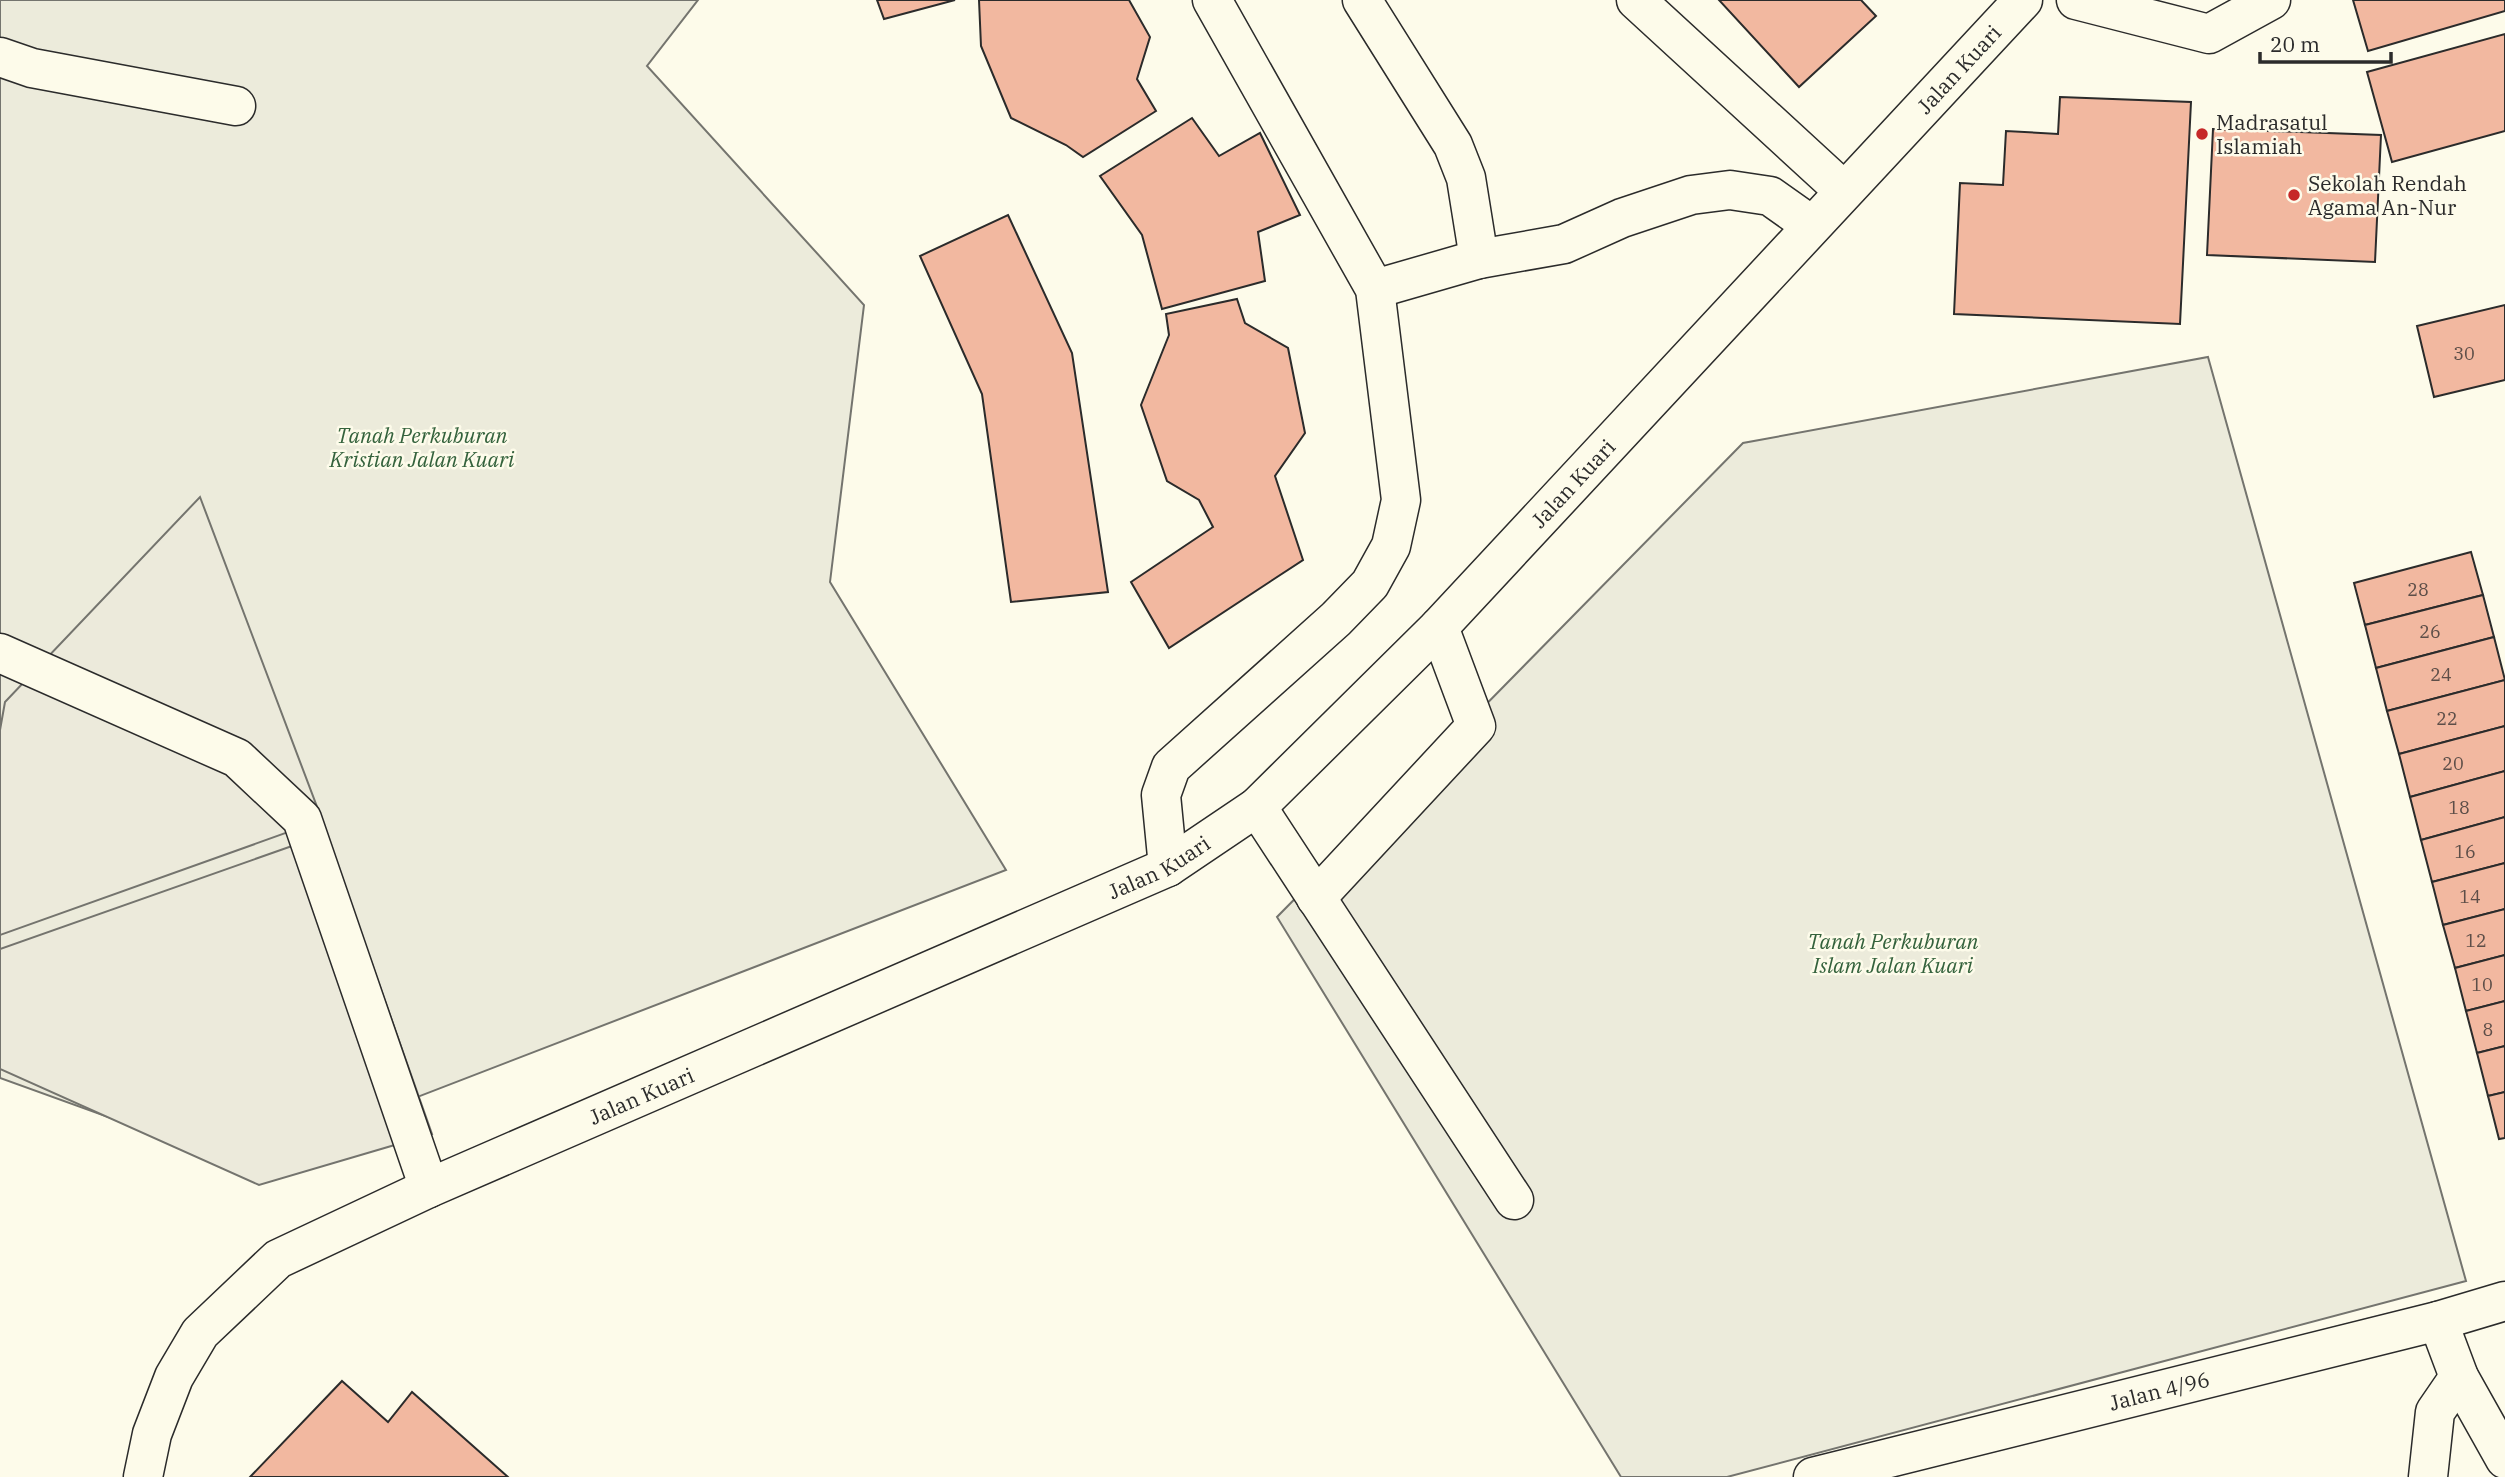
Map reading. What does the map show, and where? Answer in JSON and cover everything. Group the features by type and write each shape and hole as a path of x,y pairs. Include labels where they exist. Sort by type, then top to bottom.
{"street":[{"path":"1168,867 1161,795 1171,767 1336,619 1370,584 1391,546 1401,500 1375,289 1212,0"},
{"path":"1362,0 1453,145 1466,178 1479,259"},
{"path":"1636,0 1844,191"},
{"name":"Jalan Kuari","path":"144,1477 152,1434 174,1377 200,1333 278,1259 429,1188 1168,867 1257,807 1439,627 2023,0"},
{"path":"2076,0 2209,34 2271,0"},
{"path":"0,57 32,68 236,106"},
{"path":"1375,289 1479,259 1564,244 1622,218 1691,195 1730,190 1770,196 1811,225"},
{"path":"1316,898 1476,726 1439,627"},
{"path":"0,653 237,758 302,819 429,1188"},
{"path":"1257,807 1514,1199"},
{"name":"Jalan 4/96","path":"1813,1477 2438,1321 2505,1301"},
{"path":"2438,1321 2459,1377 2505,1459"},
{"path":"2428,1477 2435,1412 2459,1377"}],"green space":[{"name":"Tanah Perkuburan Kristian Jalan Kuari","path":"0,0 698,0 647,66 864,305 830,582 1006,870 241,1165 0,1078"},
{"name":"Tanah Perkuburan Islam Jalan Kuari","path":"2208,357 2466,1281 1727,1477 1621,1477 1277,917 1743,443"}],"shaded area":[{"path":"200,497 322,820 0,935 0,730 5,702"},
{"path":"326,834 432,1134 259,1185 0,1069 0,949"}],"building":[{"path":"877,0 955,0 884,19"},
{"path":"979,0 1129,0 1150,37 1137,79 1156,111 1083,157 1066,145 1011,118 981,46"},
{"path":"1719,0 1861,0 1876,16 1799,87"},
{"path":"2353,0 2505,0 2505,11 2368,51"},
{"path":"2505,34 2505,131 2392,162 2367,72"},
{"path":"2060,97 2191,102 2180,324 1954,314 1960,183 2003,185 2006,131 2058,134"},
{"path":"1192,118 1219,156 1260,133 1300,215 1258,232 1265,281 1162,309 1142,235 1100,176"},
{"name":"Sekolah Rendah Agama An-Nur","path":"2213,129 2381,135 2375,262 2207,255"},
{"path":"1008,215 1072,353 1108,592 1011,602 982,394 920,256"},
{"path":"1237,299 1245,323 1288,348 1305,433 1275,476 1303,560 1169,648 1131,582 1213,527 1199,500 1167,481 1141,405 1169,335 1166,314"},
{"path":"2505,305 2505,380 2434,397 2417,326"},
{"path":"2471,552 2483,595 2365,625 2354,583"},
{"path":"2483,595 2494,637 2376,668 2365,625"},
{"path":"2494,637 2505,680 2387,711 2376,668"},
{"path":"2505,680 2505,726 2399,754 2387,711"},
{"path":"2505,726 2505,771 2410,797 2399,754"},
{"path":"2505,771 2505,817 2421,840 2410,797"},
{"path":"2505,817 2505,863 2432,882 2421,840"},
{"path":"2505,863 2505,909 2443,925 2432,882"},
{"path":"2505,909 2505,955 2455,968 2443,925"},
{"path":"2505,955 2505,1001 2466,1011 2455,968"},
{"path":"2505,1001 2505,1046 2477,1053 2466,1011"},
{"path":"2505,1046 2505,1092 2488,1096 2477,1053"},
{"path":"2505,1092 2505,1138 2499,1139 2488,1096"},
{"path":"342,1381 388,1422 412,1392 508,1477 250,1477"}],"place":[{"name":"Madrasatul Islamiah","path":"2202,134"},
{"name":"Sekolah Rendah Agama An-Nur","path":"2294,195"}]}
